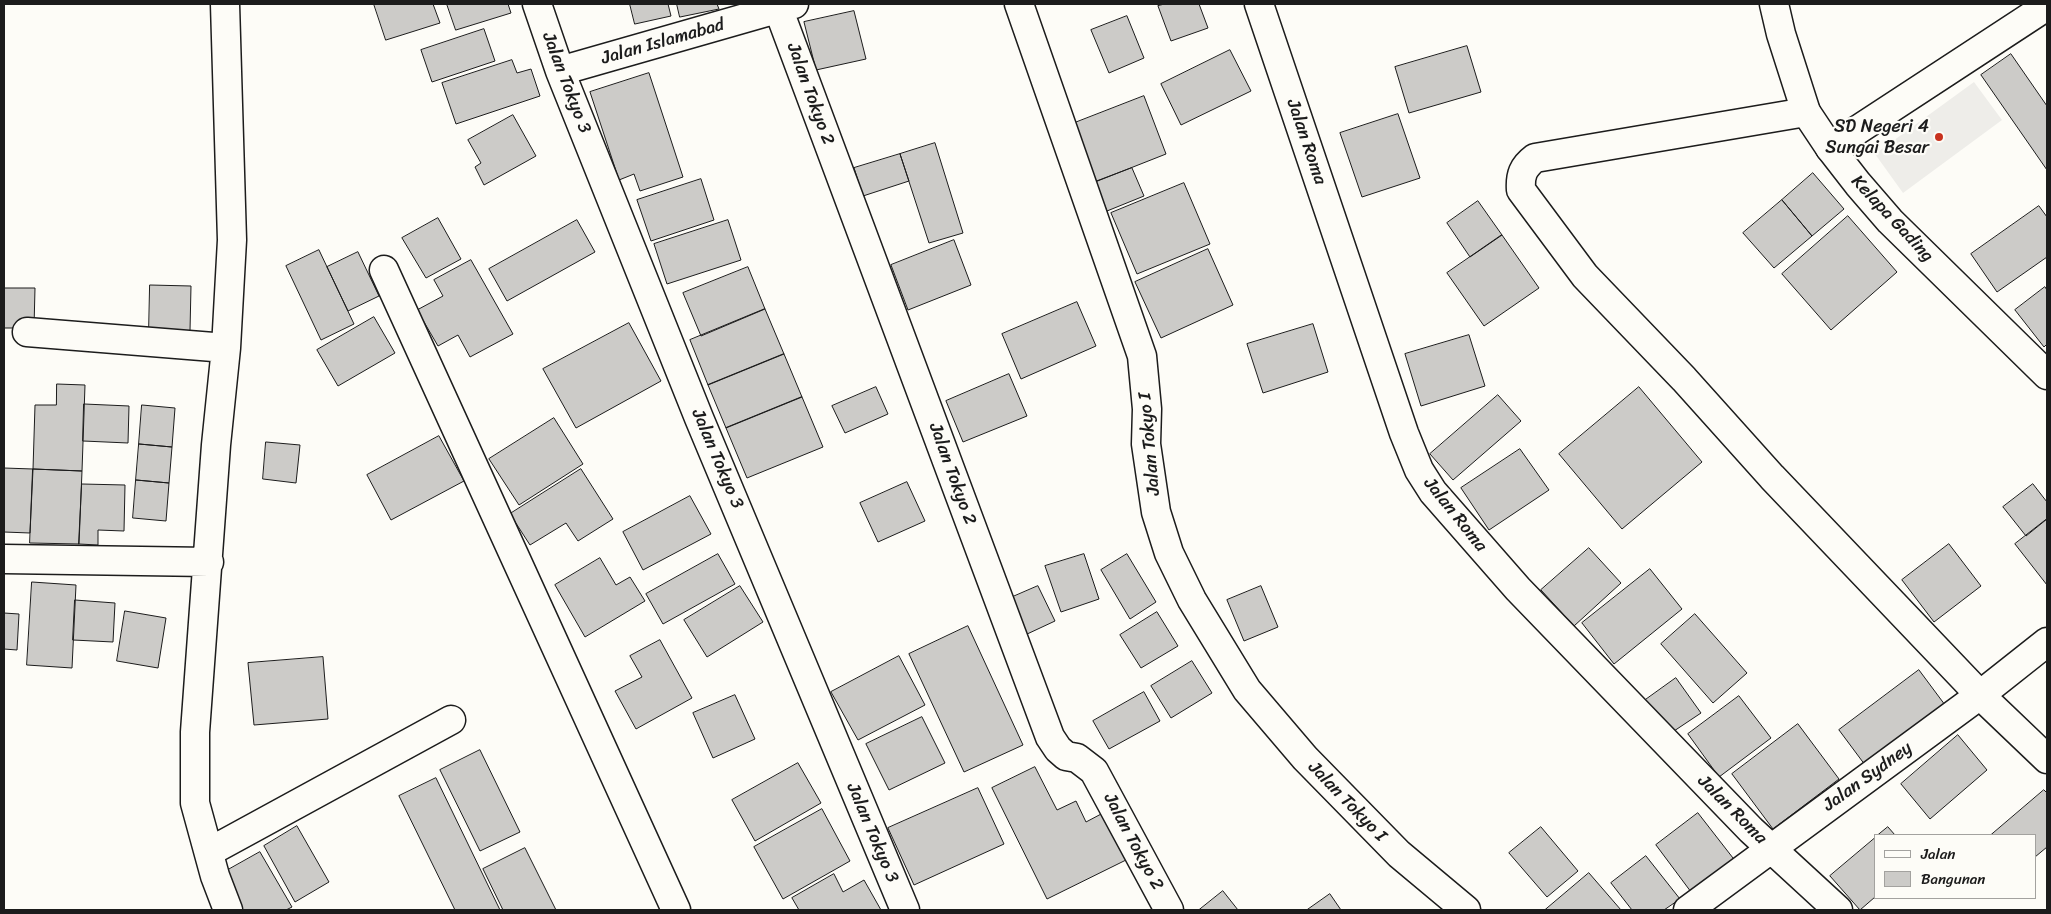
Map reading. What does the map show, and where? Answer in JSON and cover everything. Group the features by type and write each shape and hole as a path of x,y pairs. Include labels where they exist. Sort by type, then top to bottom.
{"street":[{"path":"225,4 232,240 226,348 216,445 195,741 195,803 215,876 228,910"},
{"name":"Jalan Tokyo 3","path":"537,4 560,71 699,418 905,910"},
{"name":"Jalan Tokyo I","path":"1019,4 1142,356 1147,409 1146,444 1156,512 1169,553 1192,600 1247,690 1304,758 1399,854 1466,910"},
{"name":"Jalan Roma","path":"1260,4 1404,433 1419,470 1433,492 1518,589 1771,848 1838,910"},
{"name":"Kelapa Gading","path":"1774,4 1780,34 1806,112 1830,148 1890,221 2047,375"},
{"name":"Jalan Islamabad","path":"560,71 786,6"},
{"name":"Jalan Tokyo 2","path":"786,6 1050,737 1058,749 1066,756 1077,758 1094,770 1169,910"},
{"path":"1830,148 2047,6"},
{"path":"1806,112 1535,158 1525,166 1520,178 1521,190 1584,276 1684,379 1772,477 1980,695 2047,759"},
{"path":"384,270 676,910"},
{"path":"28,332 226,348"},
{"path":"4,559 209,562"},
{"name":"Jalan Sydney","path":"1688,910 1980,695 2047,642"},
{"path":"209,852 452,720"}],"shaded area":[{"name":"SD Negeri 4 Sungai Besar","path":"1974,82 2002,120 1903,193 1875,154"}],"building":[{"path":"374,4 433,4 440,23 386,40"},
{"path":"447,4 508,4 511,13 456,30"},
{"path":"630,4 668,4 671,16 635,24"},
{"path":"677,4 717,4 719,9 680,17"},
{"path":"1165,4 1199,4 1208,28 1171,41 1158,6"},
{"path":"854,11 866,59 816,70 804,22"},
{"path":"1127,16 1144,58 1109,73 1091,30"},
{"path":"484,29 495,61 432,82 421,50"},
{"path":"1467,46 1481,92 1409,113 1395,67"},
{"path":"1230,50 1251,91 1181,125 1161,84"},
{"path":"2011,54 2047,106 2047,170 1981,75"},
{"path":"512,60 517,73 531,69 540,96 456,124 442,83"},
{"path":"649,73 683,177 640,191 634,174 619,180 590,92"},
{"path":"1144,96 1166,154 1095,182 1072,124"},
{"path":"1398,114 1420,178 1362,197 1340,133"},
{"path":"513,115 536,156 484,185 475,167 481,163 468,140"},
{"path":"935,143 963,233 929,243 900,154"},
{"path":"900,154 909,181 863,196 854,168"},
{"path":"1132,168 1144,196 1107,211 1095,182"},
{"path":"1813,173 1844,209 1812,236 1782,200"},
{"path":"701,179 714,220 651,241 637,200"},
{"path":"1184,183 1210,244 1137,274 1111,213"},
{"path":"1782,200 1812,236 1774,268 1743,233"},
{"path":"1478,201 1502,235 1470,257 1447,223"},
{"path":"2039,206 2047,217 2047,257 1997,292 1971,254"},
{"path":"1848,216 1897,272 1831,330 1782,274"},
{"path":"438,218 461,259 426,278 402,238"},
{"path":"577,220 595,252 507,301 489,269"},
{"path":"728,220 741,260 667,284 654,244"},
{"path":"1502,235 1539,288 1484,326 1447,273"},
{"path":"954,240 971,285 908,310 891,265"},
{"path":"1208,249 1233,305 1161,338 1135,282"},
{"path":"319,250 354,324 321,340 286,266"},
{"path":"358,252 379,296 348,311 327,267"},
{"path":"471,260 513,334 470,357 458,335 438,346 417,310 443,296 434,280"},
{"path":"748,267 765,309 701,336 683,293"},
{"path":"150,285 191,286 190,331 149,331"},
{"path":"2045,287 2047,290 2047,344 2044,347 2015,310"},
{"path":"4,288 35,288 34,328 4,328"},
{"path":"1077,302 1096,346 1021,379 1002,334"},
{"path":"765,309 784,354 708,385 690,340"},
{"path":"374,317 395,353 338,386 317,350"},
{"path":"629,323 661,381 576,428 543,369"},
{"path":"1313,324 1328,372 1263,393 1247,344"},
{"path":"1469,335 1485,386 1421,406 1405,354"},
{"path":"784,354 802,397 726,428 708,385"},
{"path":"1009,374 1027,416 963,442 946,401"},
{"path":"57,384 85,385 82,471 33,469 35,405 56,405"},
{"path":"876,387 888,414 845,433 832,406"},
{"path":"1639,387 1702,462 1622,529 1559,454"},
{"path":"1498,395 1521,421 1453,480 1430,454"},
{"path":"802,397 823,447 747,478 726,428"},
{"path":"84,404 129,406 128,443 83,441"},
{"path":"142,405 175,408 172,447 139,444"},
{"path":"554,418 583,464 519,505 489,459"},
{"path":"439,436 464,481 391,520 367,475"},
{"path":"266,442 300,445 296,483 263,479"},
{"path":"139,444 172,447 169,483 136,480"},
{"path":"1520,449 1549,490 1489,530 1461,488"},
{"path":"4,468 33,469 30,533 4,532"},
{"path":"33,469 82,471 79,544 30,543"},
{"path":"581,469 613,519 578,541 566,523 530,545 510,514"},
{"path":"136,480 169,483 166,521 133,518"},
{"path":"907,482 925,521 878,542 860,503"},
{"path":"82,484 125,485 124,531 98,530 98,545 79,544"},
{"path":"2033,484 2047,502 2047,519 2026,536 2003,507"},
{"path":"690,496 711,534 643,570 623,532"},
{"path":"2047,519 2047,585 2015,544"},
{"path":"1949,544 1981,586 1934,622 1902,580"},
{"path":"1589,548 1621,583 1574,626 1541,590"},
{"path":"718,554 735,584 663,624 646,594"},
{"path":"1084,554 1099,599 1061,612 1045,566"},
{"path":"1127,554 1156,602 1130,619 1101,570"},
{"path":"600,558 616,585 630,577 645,601 585,637 555,585"},
{"path":"1650,569 1682,609 1614,664 1582,623"},
{"path":"32,582 76,585 72,668 27,665"},
{"path":"740,586 763,622 707,657 684,620"},
{"path":"1038,586 1055,621 1025,635 1008,599"},
{"path":"1261,586 1278,627 1244,641 1227,600"},
{"path":"75,600 115,603 113,642 73,640"},
{"path":"125,611 166,618 158,668 117,661"},
{"path":"1157,612 1178,646 1141,668 1120,635"},
{"path":"4,613 19,614 17,650 4,649"},
{"path":"1695,614 1747,673 1713,703 1661,644"},
{"path":"968,626 1023,745 964,772 909,654"},
{"path":"660,640 692,698 636,729 615,691 642,677 630,656"},
{"path":"899,656 925,705 858,740 831,692"},
{"path":"323,657 328,719 254,725 248,663"},
{"path":"1192,661 1212,693 1171,718 1151,686"},
{"path":"1919,670 1951,713 1871,773 1839,730"},
{"path":"1676,678 1701,713 1668,735 1644,701"},
{"path":"1144,692 1160,721 1109,749 1093,721"},
{"path":"735,695 755,739 713,758 693,713"},
{"path":"1739,696 1771,738 1719,777 1688,734"},
{"path":"922,717 945,763 889,790 866,744"},
{"path":"1798,724 1839,779 1773,829 1732,774"},
{"path":"1958,735 1987,770 1930,819 1901,784"},
{"path":"480,750 520,832 480,851 440,770"},
{"path":"798,763 821,803 755,841 732,800"},
{"path":"1035,767 1057,810 1076,801 1086,822 1103,813 1126,860 1047,899 992,788"},
{"path":"436,778 500,910 455,910 399,796"},
{"path":"978,788 1004,844 914,885 888,828"},
{"path":"2044,790 2047,793 2047,847 2036,856 2036,834 1992,834"},
{"path":"822,809 850,861 783,899 754,847"},
{"path":"1698,813 1740,867 1697,900 1656,845"},
{"path":"297,826 329,882 295,902 264,846"},
{"path":"1541,827 1578,871 1547,897 1509,853"},
{"path":"1888,827 1894,834 1879,834"},
{"path":"1874,839 1874,898 1860,910 1830,876"},
{"path":"525,848 556,910 503,910 483,869"},
{"path":"260,852 292,907 286,910 239,910 219,875"},
{"path":"1646,856 1680,899 1664,910 1632,910 1611,883"},
{"path":"1589,873 1621,910 1545,910"},
{"path":"834,874 843,892 864,880 881,910 799,910 792,898"},
{"path":"1223,891 1238,910 1199,910"},
{"path":"1330,894 1341,910 1307,910"}],"place":[{"name":"SD Negeri 4 Sungai Besar","path":"1939,137"}]}
